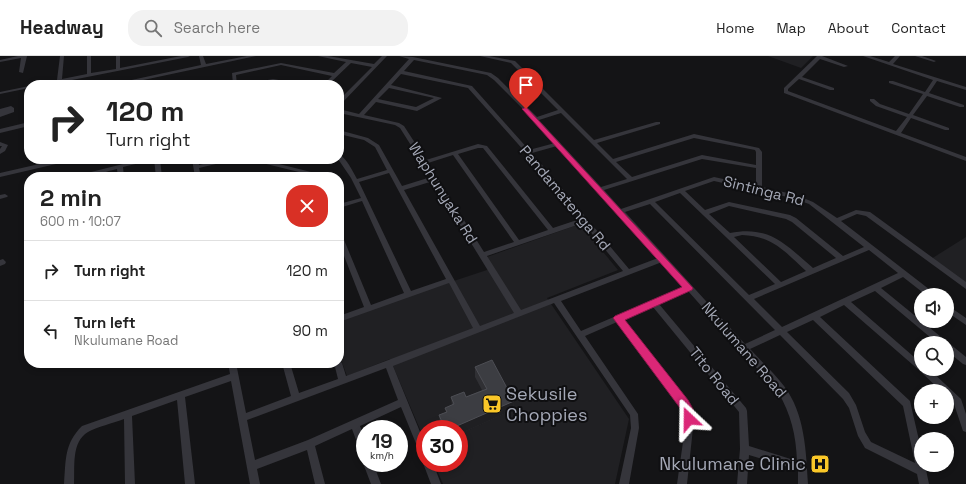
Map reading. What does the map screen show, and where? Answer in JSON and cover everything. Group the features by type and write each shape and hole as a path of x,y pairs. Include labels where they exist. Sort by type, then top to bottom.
{"street":[{"path":"0,61 25,56 21,72"},
{"path":"59,80 62,56"},
{"path":"89,56 89,75"},
{"path":"118,70 119,56"},
{"path":"70,80 188,56"},
{"path":"201,56 204,66"},
{"path":"137,80 254,56"},
{"path":"320,56 375,66"},
{"path":"344,98 385,56"},
{"name":"Nkulumane Road","path":"401,56 489,74 496,78 536,119 557,144 781,389 792,408 799,427 803,484"},
{"path":"482,56 513,62 630,180"},
{"path":"865,56 966,89"},
{"path":"890,64 898,56"},
{"path":"917,56 934,61"},
{"path":"846,66 819,57 786,89 786,92 966,159"},
{"path":"361,116 413,58"},
{"path":"330,80 349,62"},
{"path":"235,80 234,74 281,64 336,75"},
{"name":"Pandamatenga Rd","path":"401,72 470,87 528,152 628,272"},
{"path":"798,77 832,88"},
{"path":"897,134 936,79"},
{"path":"891,82 962,106"},
{"path":"375,100 417,109 439,98 388,86"},
{"path":"0,93 24,88"},
{"path":"872,100 878,106 947,129"},
{"path":"0,112 11,108 12,111 0,115"},
{"path":"536,119 562,111"},
{"name":"Waphunyaka Rd","path":"344,112 400,126 425,162 518,314"},
{"path":"593,142 658,123"},
{"path":"0,131 24,125"},
{"path":"344,133 366,139 375,144 478,330"},
{"path":"612,161 679,139 697,136 755,148 759,152 759,188"},
{"path":"0,144 5,145 3,150 0,152"},
{"path":"528,152 557,144"},
{"path":"425,162 478,146 486,148 552,231"},
{"path":"454,153 518,243"},
{"path":"599,190 702,157 759,167"},
{"path":"344,160 356,181 409,295"},
{"path":"0,175 40,164"},
{"path":"97,172 129,164"},
{"path":"196,164 198,172"},
{"path":"197,167 210,164"},
{"path":"272,164 305,172"},
{"path":"120,166 121,172"},
{"path":"356,181 390,171"},
{"path":"401,189 435,178"},
{"name":"Sintinga Rd","path":"619,212 680,190 717,179 759,188 805,200 836,220 922,288"},
{"path":"680,190 780,285"},
{"path":"344,205 364,199"},
{"path":"651,200 850,401 856,412 863,437 868,445 914,467"},
{"path":"705,214 729,204 788,217 794,220 842,259"},
{"path":"836,220 856,212 865,213 966,286"},
{"path":"483,255 584,220"},
{"path":"729,236 744,232 773,238 812,271"},
{"path":"344,247 369,309"},
{"path":"749,298 870,247"},
{"path":"242,418 478,330 662,258"},
{"path":"745,348 815,317 904,274"},
{"path":"344,317 450,280"},
{"path":"581,334 689,288"},
{"path":"876,288 934,336"},
{"path":"556,300 581,334 634,414 635,428 624,484"},
{"path":"846,302 914,361"},
{"name":"Tito Road","path":"654,303 739,405 744,417 745,449 742,484"},
{"path":"954,313 966,322"},
{"path":"815,317 907,404 914,435"},
{"path":"618,318 688,412 689,428 682,484"},
{"path":"954,352 966,362"},
{"path":"388,364 416,433"},
{"path":"233,368 255,484"},
{"path":"287,368 296,398"},
{"path":"339,368 343,380"},
{"path":"69,484 72,445 76,438 85,429 235,376"},
{"path":"930,376 958,402 966,428"},
{"path":"181,396 190,484"},
{"path":"252,466 355,425 403,402"},
{"path":"128,413 130,484"},
{"path":"310,444 320,484"},
{"path":"745,449 802,467"},
{"path":"371,472 376,484"},
{"path":"431,472 436,484"},
{"path":"922,472 924,484"}],"shaded area":[{"path":"768,56 813,56 801,68"},
{"path":"580,224 618,270 547,298 629,419 615,484 443,484 438,472 468,472 468,420 416,420 390,359 347,376 344,368 344,317 493,268 487,257"},
{"path":"966,237 966,285 931,259"}],"building":[{"name":"Sekusile Choppies","path":"492,360 514,401 468,421 441,420 439,415 447,412 445,408 454,404 451,397 464,392 466,397 487,389 475,367"}],"place":[{"name":"Sekusile Choppies","path":"492,404"},
{"name":"Nkulumane Clinic","path":"820,464"}],"route":[{"path":"526,109 689,288 618,318 684,404 688,412 689,419"}]}
